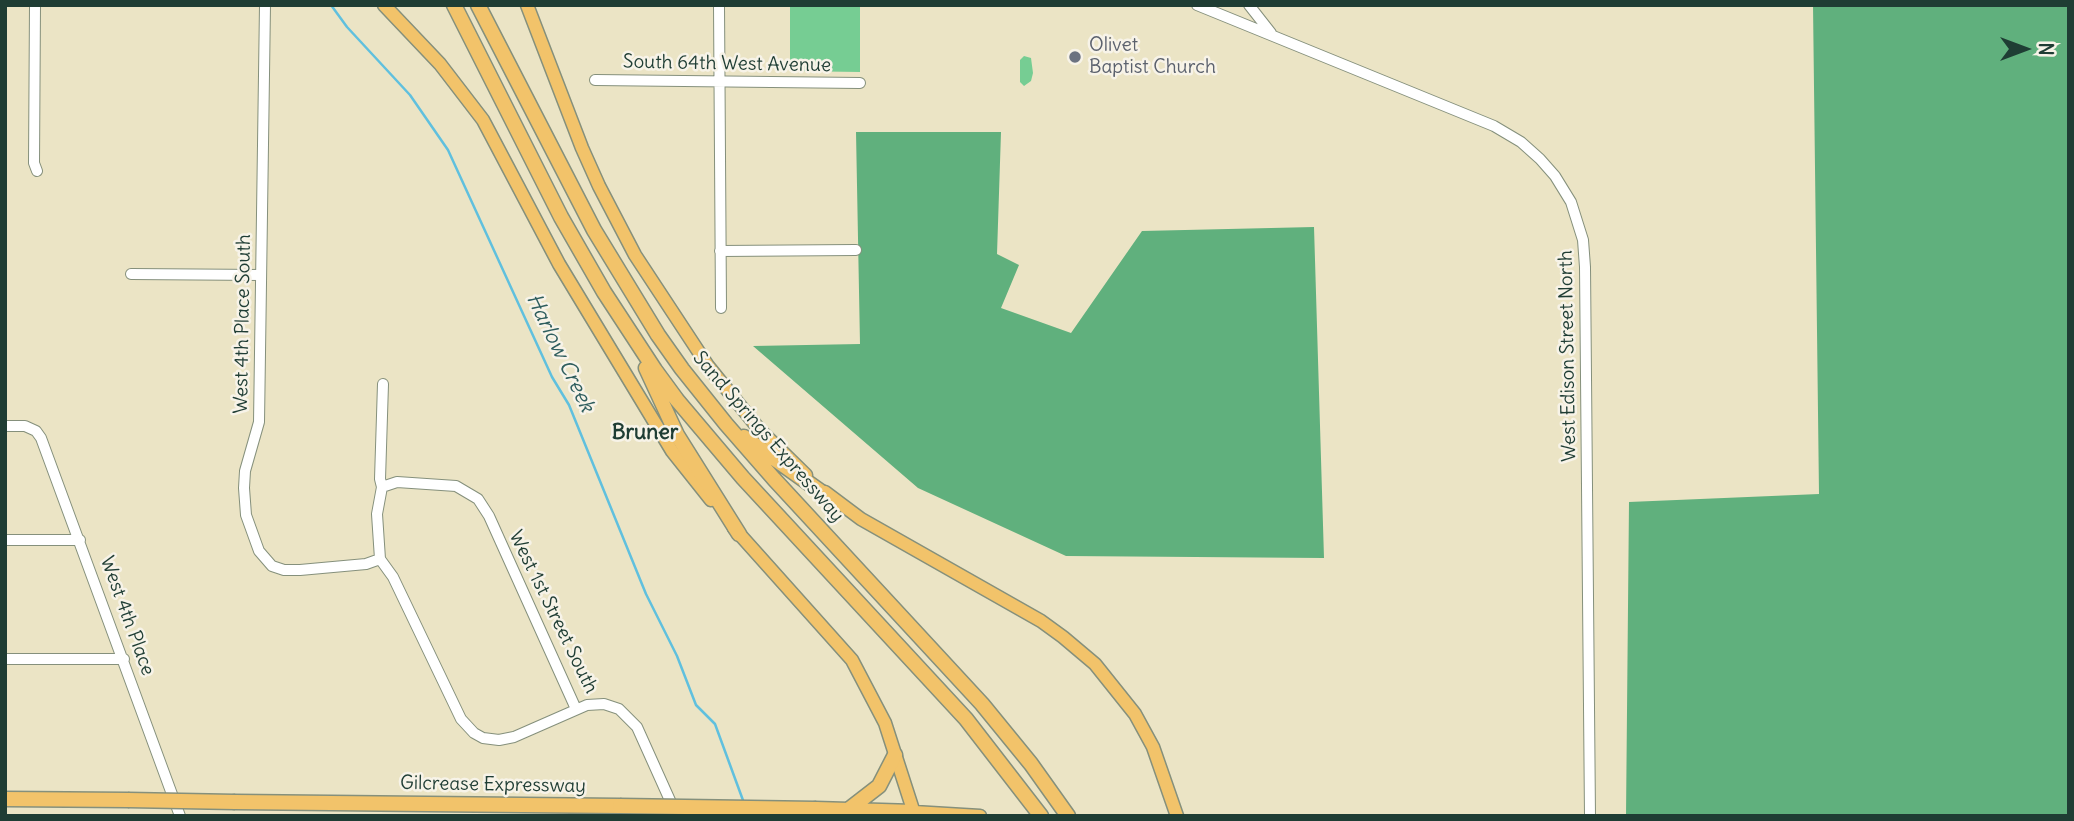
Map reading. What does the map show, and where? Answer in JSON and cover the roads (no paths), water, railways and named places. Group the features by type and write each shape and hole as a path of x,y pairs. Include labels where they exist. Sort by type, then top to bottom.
{"highway":[{"path":"454,5 561,217 627,329 670,390 717,449 966,719 1041,816"},
{"name":"Sand Springs Expressway","path":"478,5 612,263 658,335 726,424 982,704 1031,764 1068,816"},
{"path":"627,329 677,435 739,534"},
{"path":"726,424 831,499"},
{"path":"848,810 879,786 895,755"},
{"name":"Gilcrease Expressway","path":"5,799 816,809 914,814"}],"main road":[{"path":"384,5 440,64 483,120 559,264 672,451 739,534 852,660 876,702 914,814"},
{"path":"527,5 598,186 653,284 708,366 751,419 831,499 861,519 1041,621 1096,664 1135,715 1153,747 1177,816"},
{"name":"Gilcrease Expressway","path":"914,814 980,816"}],"street":[{"path":"35,5 34,163 37,171"},
{"name":"West 4th Place South","path":"265,5 259,422 245,471 246,515 253,539 264,560 284,570 366,564 380,559"},
{"path":"719,5 721,309"},
{"name":"West Edison Street North","path":"1197,5 1494,126 1521,142 1540,159 1555,176 1571,202 1583,240 1586,288 1590,816"},
{"path":"1249,5 1274,36"},
{"name":"South 64th West Avenue","path":"595,80 860,83"},
{"path":"720,251 856,250"},
{"path":"131,274 261,275"},
{"path":"383,384 382,487 377,514 380,559 393,577 461,719 474,733 491,740 509,739 576,709"},
{"name":"West 4th Place","path":"5,426 25,426 36,431 41,438 180,816"},
{"name":"West 1st Street South","path":"382,487 397,482 446,485 464,489 478,499 489,516 576,709 604,704 619,709 632,719 677,816"},
{"path":"5,540 80,540"},
{"path":"5,659 124,659"}],"waterway":[{"name":"Harlow Creek","path":"331,5 347,27 410,95 448,150 552,377 569,405 646,594 677,656 696,705 715,724 744,803"}],"place":[{"name":"Olivet Baptist Church","path":"1075,57"}],"district":[{"name":"Bruner","path":"645,433"}]}
